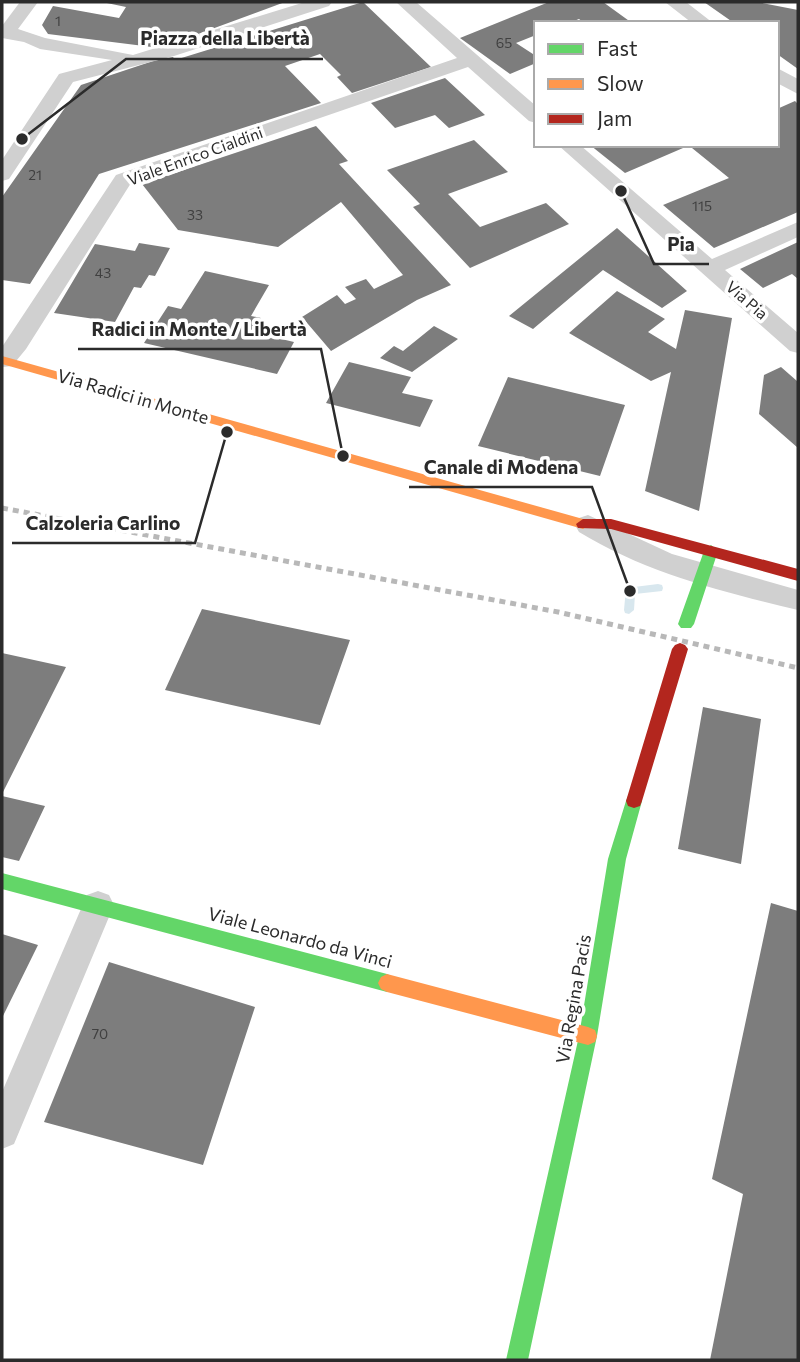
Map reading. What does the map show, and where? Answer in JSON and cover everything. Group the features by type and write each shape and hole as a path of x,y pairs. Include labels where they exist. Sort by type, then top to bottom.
{"street":[{"path":"29,2 4,32 29,37 40,43 113,57 149,57"},
{"path":"2,175 66,78 149,57 323,2"},
{"path":"674,2 701,21"},
{"path":"414,3 470,60 534,115"},
{"name":"Viale Enrico Cialdini","path":"3,360 18,343 123,179 470,60"},
{"path":"779,75 798,88"},
{"name":"Via Pia","path":"570,147 798,345"},
{"path":"710,268 798,229"},
{"name":"Via Radici in Monte","path":"3,360 588,525 611,540 707,562 798,575"},
{"path":"686,624 707,562"},
{"name":"Via Radici in Monte","path":"707,562 798,600"},
{"name":"Via Regina Pacis","path":"517,1360 588,1035 617,859 680,649"},
{"name":"Viale Leonardo da Vinci","path":"2,881 588,1035"},
{"path":"2,1132 98,905"}],"building":[{"path":"102,2 285,2 171,44 152,47 48,34 42,25 53,6 119,18 126,7"},
{"path":"363,2 431,67 352,93 337,77 341,75 320,54 285,66 321,103 99,174 30,284 2,280 2,197 81,85 153,61 173,57 175,60"},
{"path":"549,2 603,2 629,21 534,21 534,36 516,43 534,55 534,64 510,74 460,38"},
{"path":"704,2 757,2 798,10 798,69 779,55 779,21 731,21"},
{"path":"445,78 485,115 449,128 435,115 395,128 371,103"},
{"path":"795,101 798,104 798,212 714,248 663,205 729,178 692,148 779,147 779,108"},
{"path":"316,126 348,161 339,164 451,285 417,300 331,351 302,317 337,295 345,304 356,299 345,287 366,279 374,289 403,275 341,202 278,247 178,230 142,184"},
{"path":"474,140 508,172 448,194 480,227 546,203 569,224 470,268 413,207 420,204 387,170"},
{"path":"592,147 685,147 625,173"},
{"path":"617,228 687,291 662,308 603,270 533,329 509,316"},
{"path":"798,242 798,279 792,274 763,288 740,269"},
{"path":"139,243 170,248 155,276 149,275 141,288 134,287 115,322 54,313 95,244 135,251"},
{"path":"205,271 269,285 251,316 261,318 252,332 294,342 277,374 144,343 168,306 181,309"},
{"path":"617,291 665,319 648,332 676,349 685,310 732,318 699,511 645,491 671,372 651,381 569,333"},
{"path":"434,326 458,339 412,372 380,358 394,346 403,351"},
{"path":"349,362 411,377 402,393 433,400 420,427 326,403"},
{"path":"781,367 797,381 798,448 759,414 764,375"},
{"path":"508,377 625,405 600,476 478,446"},
{"path":"202,609 350,640 320,725 165,690"},
{"path":"2,653 66,667 2,794"},
{"path":"703,707 761,719 741,864 678,849"},
{"path":"2,796 45,806 19,861 2,857"},
{"path":"771,903 798,911 798,1360 710,1360 743,1194 712,1179"},
{"path":"2,934 38,945 2,1018"},
{"path":"109,962 255,1007 203,1165 44,1122"}],"waterway":[{"path":"629,610 630,591 658,588"}],"railway":[{"path":"2,508 558,612 798,668"}],"traffic: fast":[{"path":"686,624 711,551"},
{"path":"517,1360 588,1036 617,859 634,801"},
{"path":"2,881 387,983"}],"traffic: slow":[{"path":"2,360 583,524"},
{"path":"387,983 588,1036"}],"traffic: jam":[{"path":"583,524 611,524 798,575"},
{"path":"634,801 680,649"}],"place":[{"name":"Piazza della Libertà","path":"22,139"},
{"name":"Pia","path":"621,191"},
{"name":"Calzoleria Carlino","path":"227,432"},
{"name":"Radici in Monte / Libertà","path":"343,456"},
{"name":"Canale di Modena","path":"630,591"}]}
